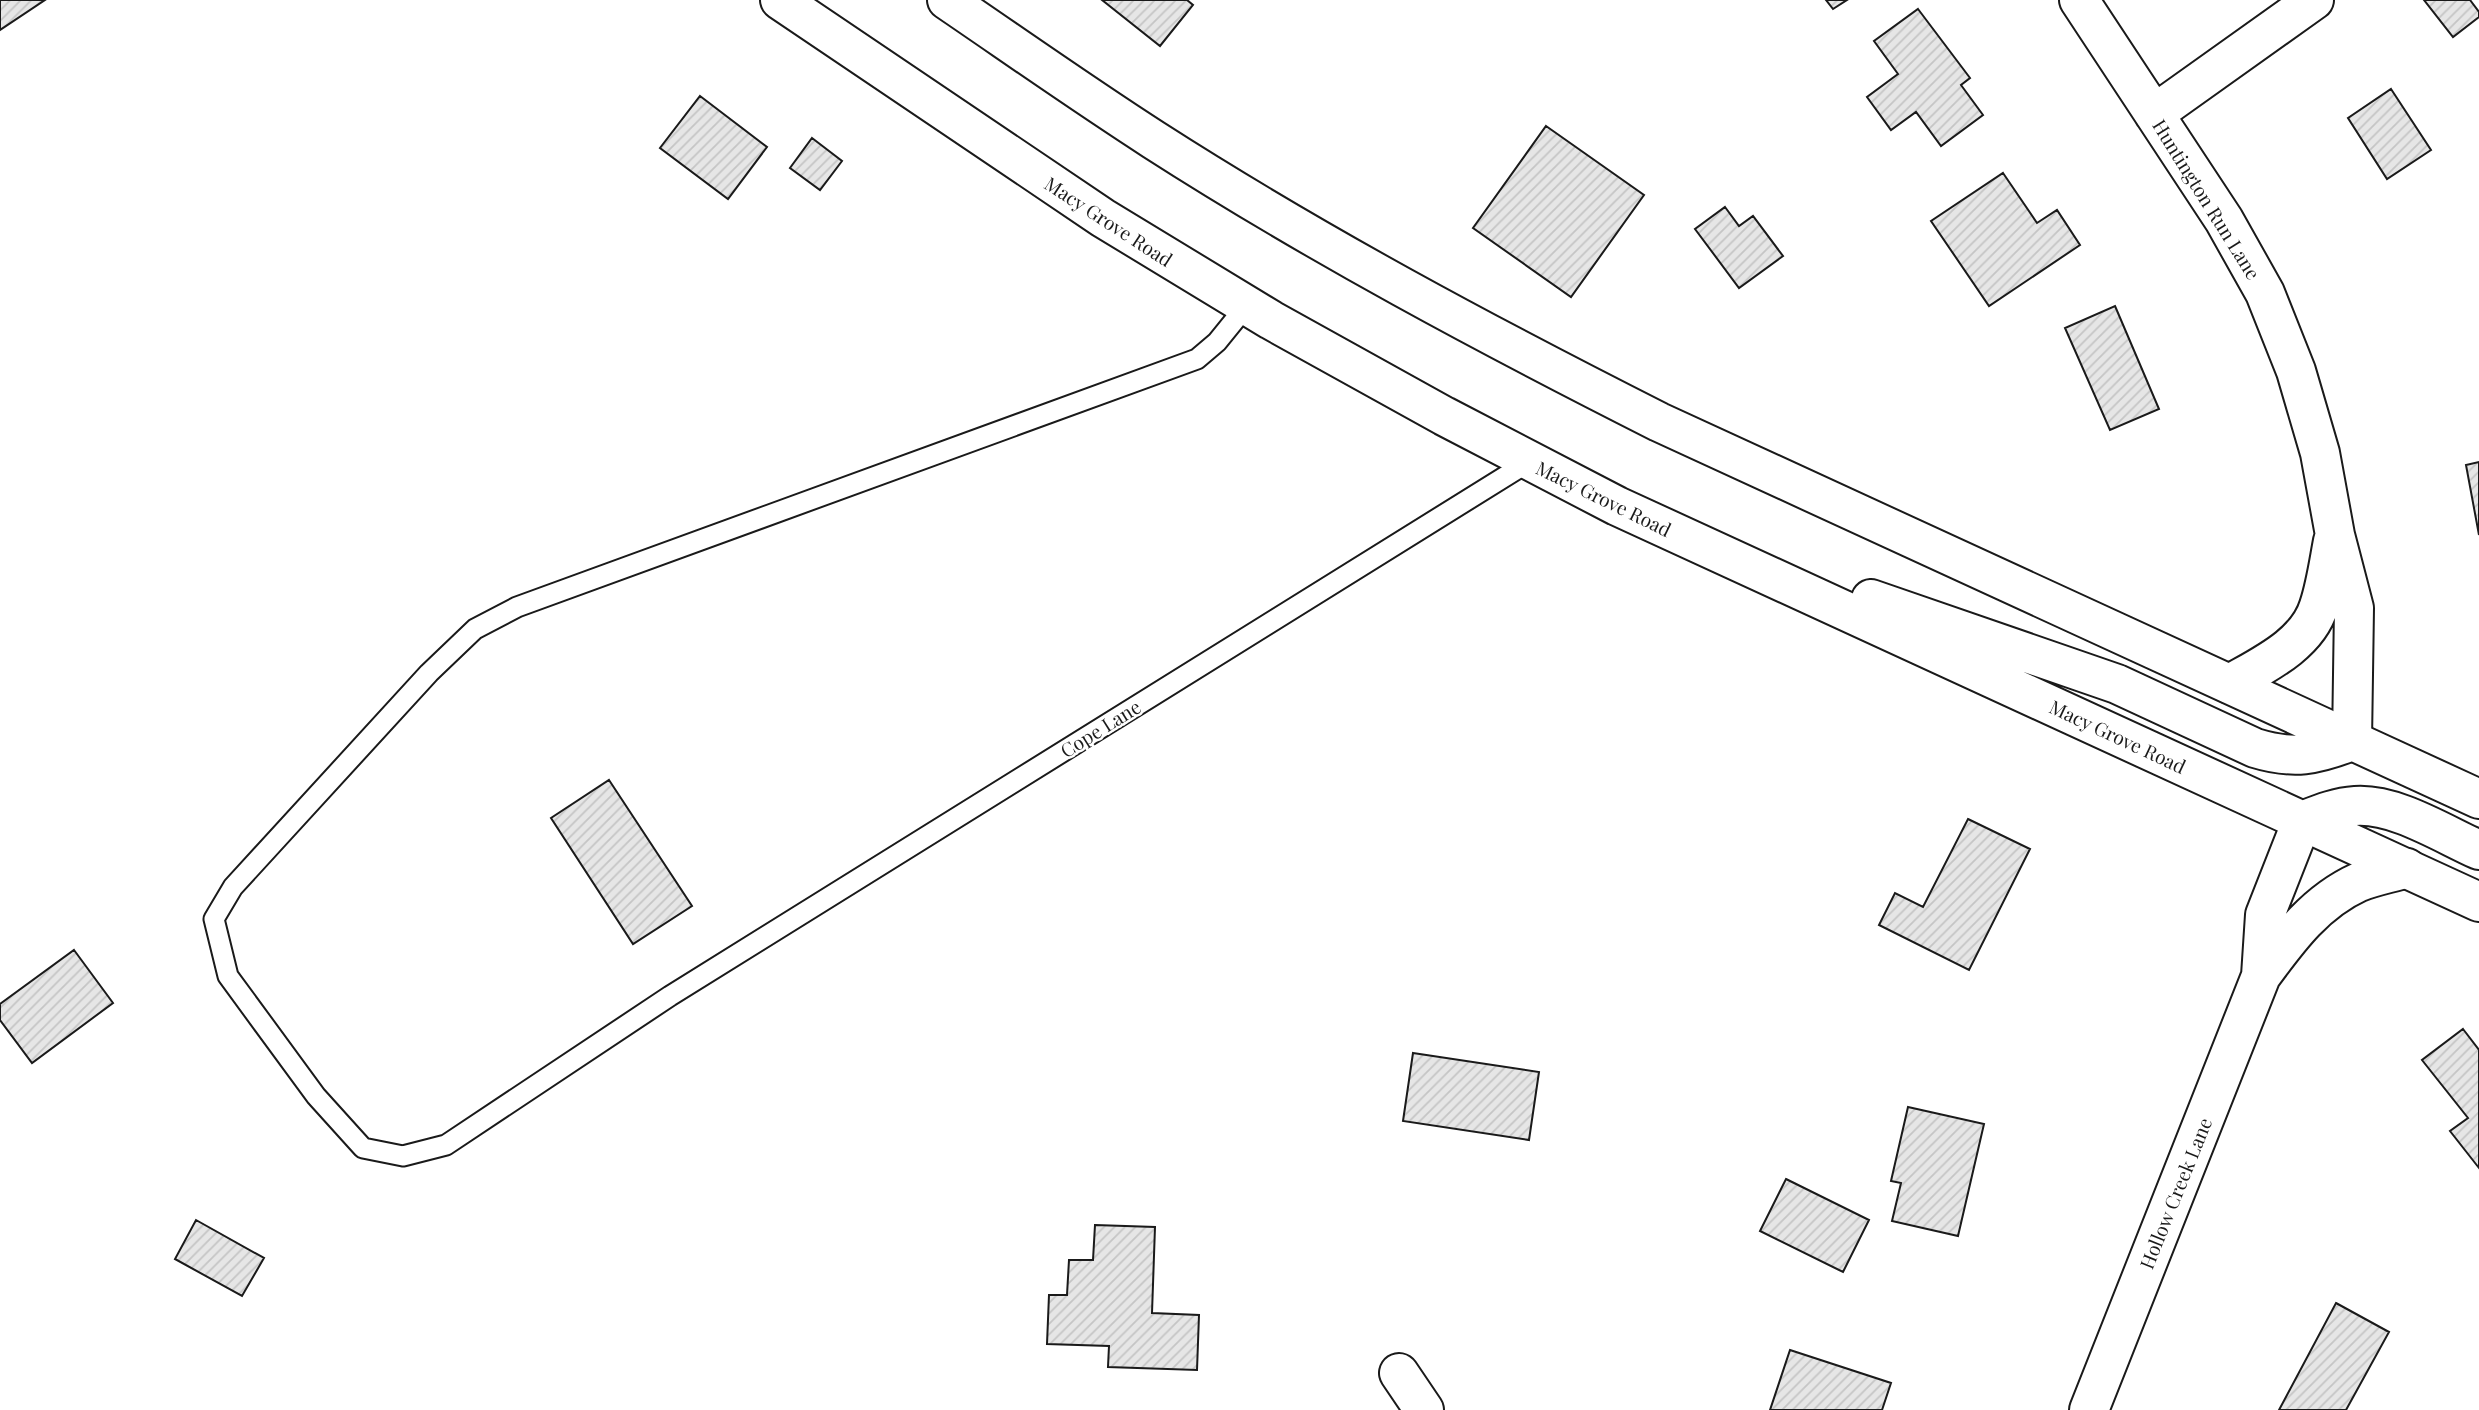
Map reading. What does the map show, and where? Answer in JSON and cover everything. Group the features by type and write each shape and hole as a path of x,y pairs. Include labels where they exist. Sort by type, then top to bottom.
{"main road":[{"name":"Macy Grove Road","path":"780,0 1030,170 1187,271 1357,369 1530,461 1683,536 2479,902"},
{"path":"947,0 1154,140 1236,190 1403,287 1561,372 1658,422 2479,799"},
{"name":"Huntington Run Lane","path":"2078,0 2224,220 2265,293 2296,371 2320,453 2335,535 2354,608 2352,741"},
{"path":"2154,114 2314,0"},
{"name":"Huntington Run Lane","path":"2230,684 2286,650 2304,633 2319,608 2335,535"},
{"path":"1683,536 2068,665 2117,684 2255,748 2277,755 2299,756 2324,752 2352,741"},
{"path":"2302,821 2336,808 2376,806 2479,850"},
{"name":"Hollow Creek Lane","path":"2261,976 2265,915 2302,821"},
{"name":"Hollow Creek Lane","path":"2089,1410 2261,976 2297,928 2316,909 2361,881 2407,868"},
{"path":"1399,1374 1424,1410"}],"lane":[{"name":"Cope Lane","path":"1247,305 1217,342 1197,359 517,607 475,629 429,673 233,887 214,919 228,976 316,1096 363,1148 404,1156 446,1146 670,996 1530,461"}],"building":[{"path":"0,0 45,0 0,30"},
{"path":"1102,0 1187,0 1193,5 1160,46"},
{"path":"1826,0 1847,0 1833,9"},
{"path":"2424,0 2470,0 2479,12 2479,17 2453,37"},
{"path":"1918,9 1970,78 1961,85 1983,115 1941,146 1916,112 1891,130 1867,97 1898,74 1874,41"},
{"path":"2391,89 2431,150 2387,179 2348,118"},
{"path":"700,96 767,147 728,199 660,148"},
{"path":"1546,126 1644,195 1571,297 1473,228"},
{"path":"812,138 842,161 820,190 790,168"},
{"path":"2003,173 2037,223 2057,210 2080,245 1989,306 1931,221"},
{"path":"1725,207 1739,226 1753,216 1783,256 1739,288 1695,229"},
{"path":"2115,306 2159,409 2110,430 2065,328"},
{"path":"2479,462 2479,535 2466,465"},
{"path":"609,780 692,906 633,944 551,818"},
{"path":"1968,819 2030,849 1969,970 1879,925 1895,893 1923,907"},
{"path":"74,950 113,1003 32,1063 0,1020 0,1004"},
{"path":"2463,1029 2479,1050 2479,1168 2450,1131 2468,1118 2422,1060"},
{"path":"1413,1053 1539,1072 1529,1140 1403,1121"},
{"path":"1908,1107 1984,1124 1958,1236 1892,1221 1901,1183 1891,1181"},
{"path":"1786,1179 1869,1220 1843,1272 1760,1231"},
{"path":"196,1220 264,1258 242,1296 175,1259"},
{"path":"1095,1225 1155,1227 1152,1313 1199,1315 1197,1370 1108,1367 1109,1346 1047,1344 1049,1295 1067,1295 1069,1260 1093,1260"},
{"path":"2336,1303 2389,1332 2346,1410 2279,1410"},
{"path":"1790,1350 1891,1383 1882,1410 1770,1410"}]}
